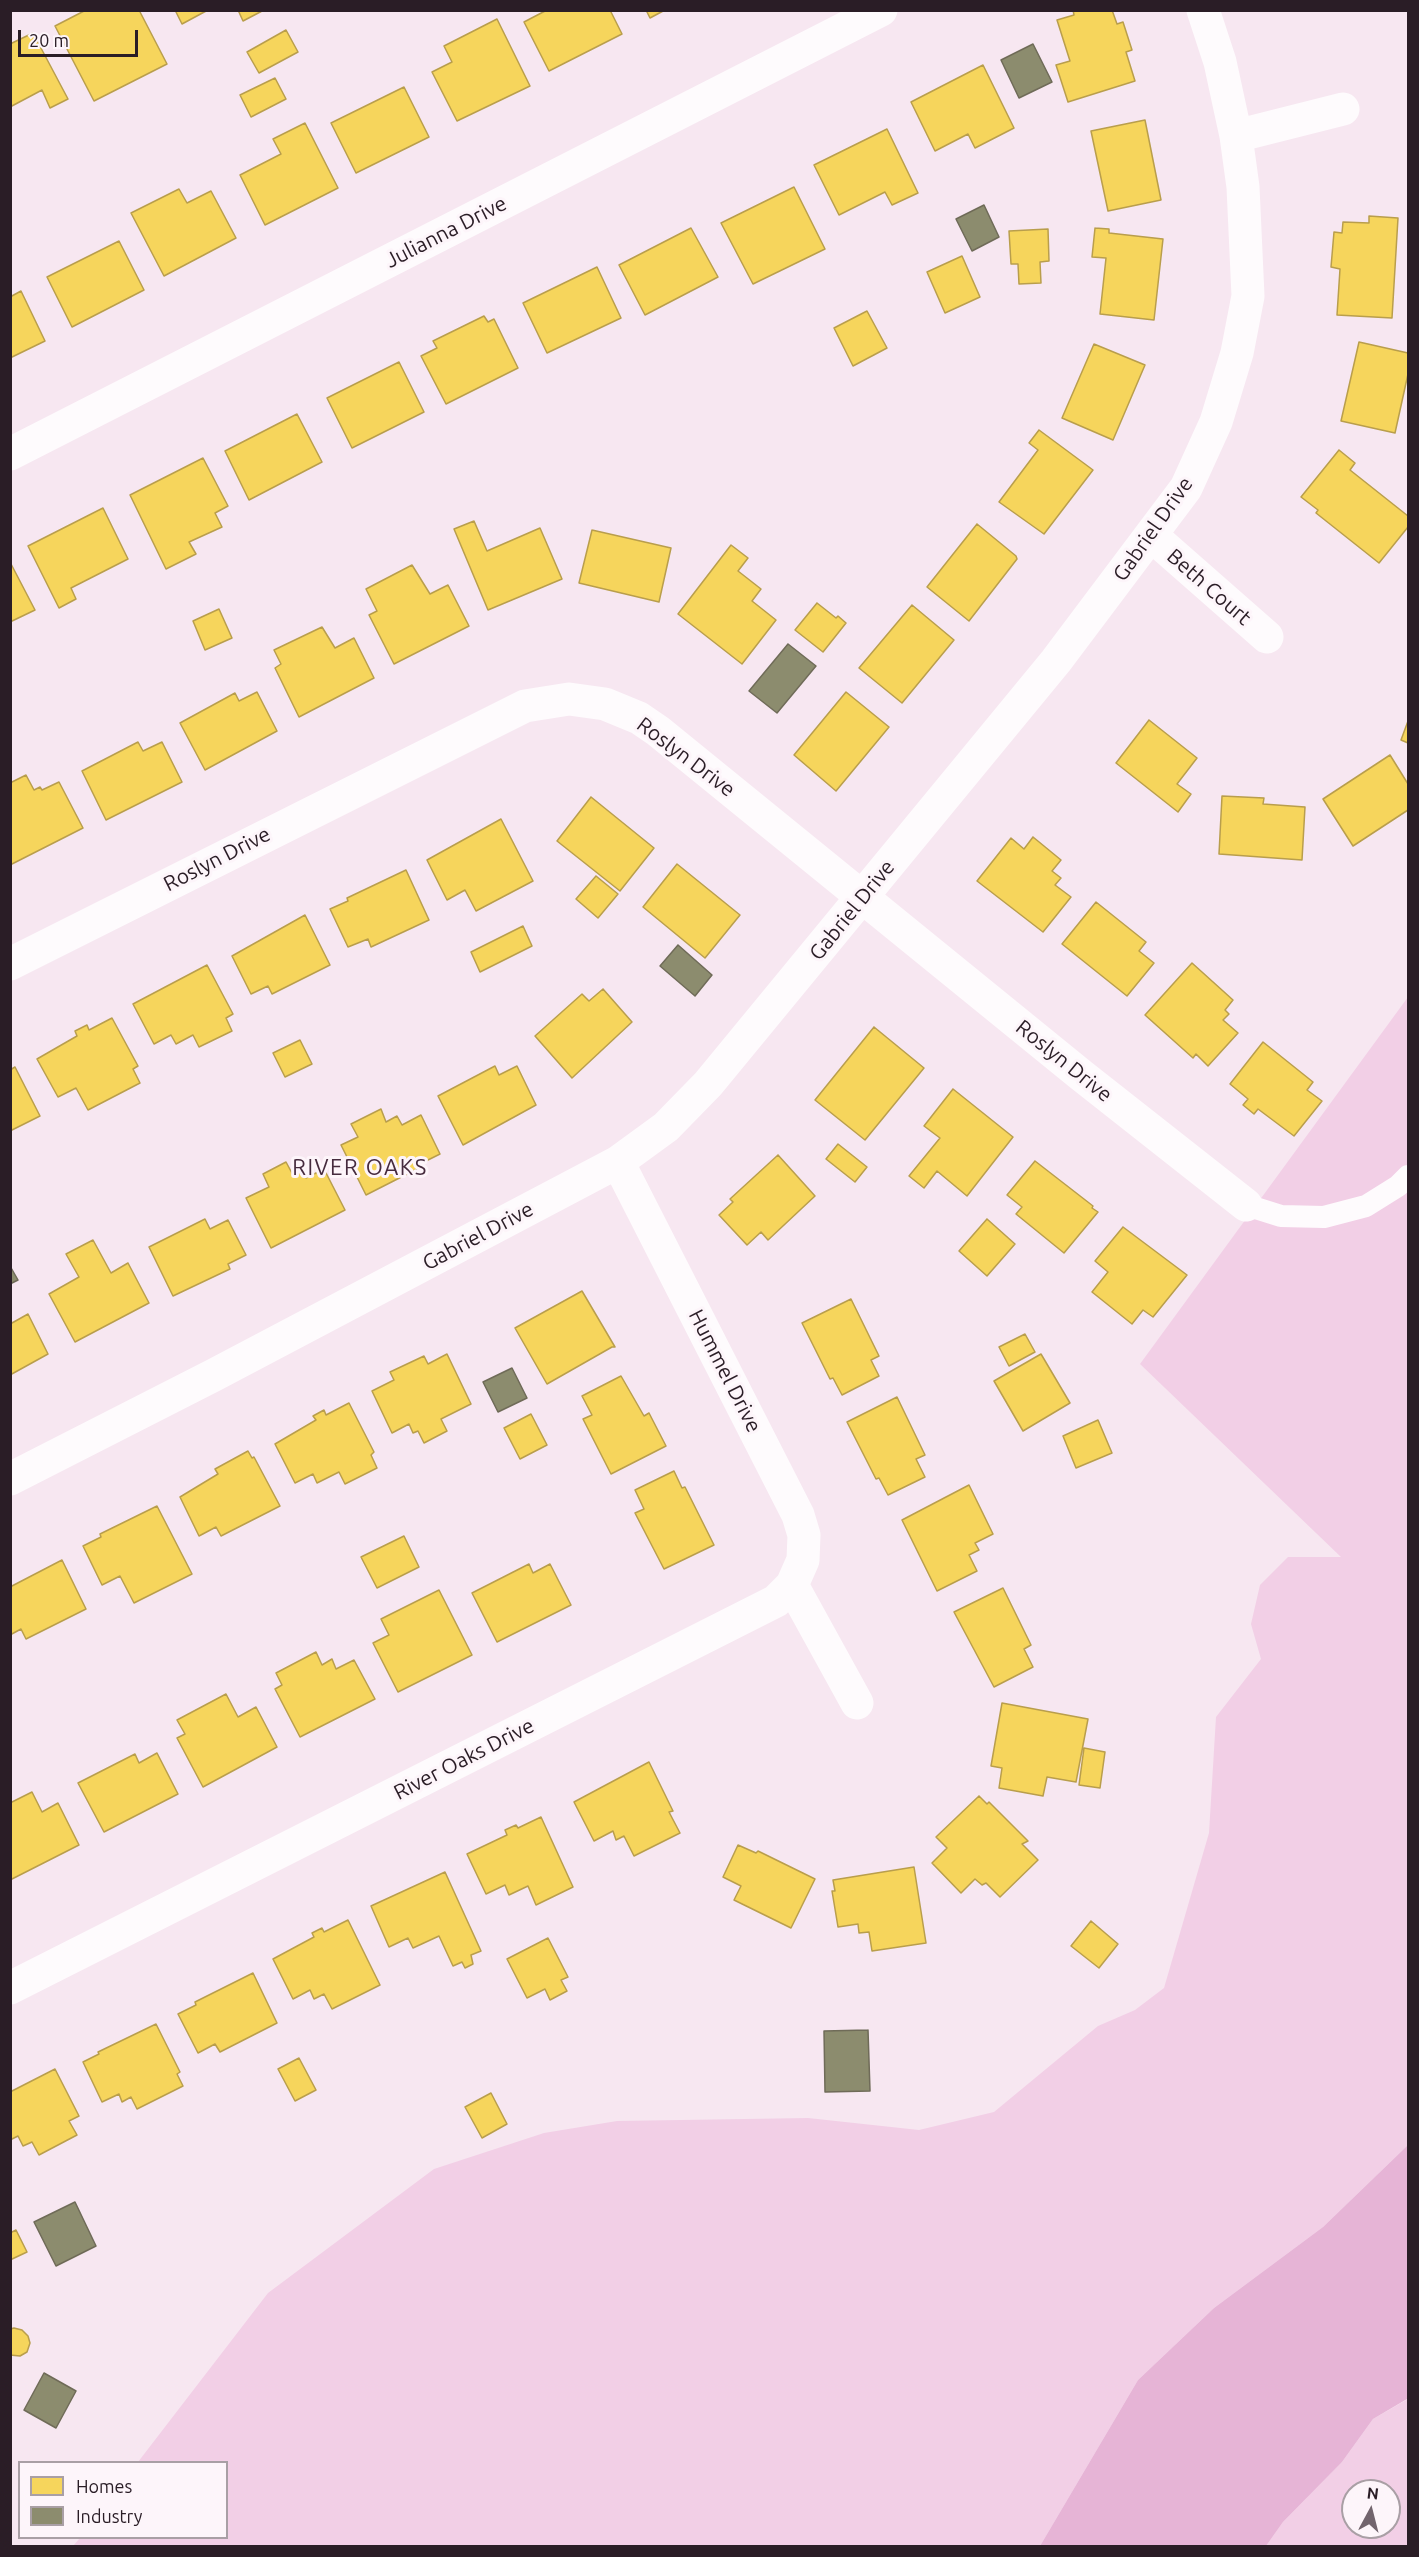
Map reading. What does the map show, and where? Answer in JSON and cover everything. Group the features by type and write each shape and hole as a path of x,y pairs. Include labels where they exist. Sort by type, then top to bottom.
{"street":[{"name":"Julianna Drive","path":"10,454 881,10"},
{"name":"Gabriel Drive","path":"10,1479 618,1162 666,1127 708,1084 1056,661 1186,488 1216,422 1237,353 1248,296 1243,187 1236,136 1220,62 1203,10"},
{"path":"1236,136 1343,110"},
{"name":"Beth Court","path":"1152,536 1267,637"},
{"name":"Roslyn Drive","path":"10,964 525,706 569,699 605,704 639,718 657,730 1081,1076 1246,1205"},
{"name":"Hummel Drive","path":"618,1162 798,1515 804,1535 803,1560 792,1585"},
{"path":"792,1585 856,1703"},
{"name":"River Oaks Drive","path":"10,1988 776,1601 792,1585"}],"lane":[{"path":"1246,1205 1281,1216 1324,1217 1366,1206 1398,1186 1408,1176"}],"shaded area":[{"path":"1408,997 1408,2145 1323,2227 1214,2308 1138,2380 1040,2546 73,2546 79,2539 228,2539 228,2461 139,2461 268,2293 434,2169 544,2133 617,2121 808,2118 919,2130 994,2112 1098,2026 1135,2010 1164,1988 1209,1833 1216,1717 1261,1659 1251,1624 1260,1585 1288,1557 1341,1557 1140,1364"},
{"path":"1408,2145 1408,2402 1407,2399 1373,2419 1342,2462 1283,2522 1266,2546 1040,2546 1138,2380 1214,2308 1323,2227"},
{"path":"1408,2399 1408,2546 1266,2546 1283,2522 1342,2462 1373,2419"}],"building: Homes":[{"path":"86,10 139,10 167,64 94,101 55,26"},
{"path":"175,10 208,10 182,24"},
{"path":"238,10 264,10 243,21"},
{"path":"547,10 610,10 622,34 549,71 524,22"},
{"path":"646,10 665,10 650,18"},
{"path":"1073,10 1112,10 1117,24 1123,22 1132,50 1126,52 1135,81 1068,102 1056,65 1070,61 1057,20 1074,15"},
{"path":"497,19 530,86 457,121 432,72 452,62 444,46"},
{"path":"286,30 298,52 259,73 247,52"},
{"path":"33,33 68,99 50,108 42,90 10,107 10,44"},
{"path":"983,65 1014,128 975,148 968,134 935,151 911,102"},
{"path":"275,78 286,99 251,117 240,95"},
{"path":"404,87 429,137 356,173 331,123"},
{"path":"1145,120 1161,200 1108,211 1091,131"},
{"path":"305,123 338,188 265,225 240,175 281,154 273,139"},
{"path":"887,129 918,193 892,205 885,192 839,215 814,165"},
{"path":"794,187 825,249 753,284 721,223"},
{"path":"179,189 187,203 211,191 236,238 164,276 131,213"},
{"path":"1369,216 1398,218 1392,318 1337,315 1340,269 1331,267 1334,232 1342,233 1343,222 1369,223"},
{"path":"691,228 718,277 645,315 619,265"},
{"path":"1095,228 1109,229 1109,233 1163,239 1154,320 1100,314 1106,258 1092,257"},
{"path":"1048,229 1049,261 1040,262 1041,283 1019,284 1018,264 1011,264 1009,231"},
{"path":"119,241 144,290 72,327 47,277"},
{"path":"962,256 980,297 945,313 927,272"},
{"path":"597,267 621,318 547,353 523,303"},
{"path":"21,291 45,341 10,358 10,297"},
{"path":"867,311 887,348 853,366 834,328"},
{"path":"484,316 488,322 494,319 518,368 446,404 421,356 437,348 433,341"},
{"path":"1359,342 1408,353 1408,374 1395,433 1341,421"},
{"path":"1094,344 1145,365 1113,440 1062,418"},
{"path":"399,362 424,412 352,448 327,398"},
{"path":"297,414 322,462 249,500 225,451"},
{"path":"1039,430 1093,470 1044,534 999,502 1038,450 1029,443"},
{"path":"1339,450 1355,463 1350,470 1408,516 1408,527 1379,563 1316,513 1318,510 1301,497"},
{"path":"203,458 228,506 215,513 222,527 189,542 196,554 166,569 130,495"},
{"path":"103,508 128,559 71,588 76,599 59,608 28,546"},
{"path":"474,521 487,551 540,528 562,579 488,610 454,529"},
{"path":"977,524 1017,559 969,621 927,587"},
{"path":"592,530 671,548 659,602 579,583"},
{"path":"731,545 748,558 738,571 761,589 752,601 776,620 742,664 678,614"},
{"path":"10,562 35,610 10,622"},
{"path":"412,565 430,594 448,585 469,626 394,664 369,615 377,611 366,589"},
{"path":"817,603 846,623 823,652 795,630"},
{"path":"912,605 954,640 902,703 859,668"},
{"path":"219,609 232,638 205,650 193,621"},
{"path":"322,627 335,648 354,638 374,678 299,717 275,668 281,664 274,650"},
{"path":"257,692 277,731 205,770 180,723 235,693 239,701"},
{"path":"846,692 889,727 836,791 794,755"},
{"path":"1149,720 1197,758 1177,784 1191,794 1178,812 1116,763"},
{"path":"1408,721 1408,743 1401,740"},
{"path":"138,742 143,751 162,742 182,782 106,820 82,771"},
{"path":"1390,755 1408,784 1408,810 1353,846 1323,799"},
{"path":"26,775 34,790 40,787 42,790 59,782 83,828 10,865 10,783"},
{"path":"1222,796 1264,798 1263,804 1305,807 1302,860 1219,854"},
{"path":"591,797 654,848 620,891 557,841"},
{"path":"501,819 533,881 476,911 465,890 447,900 427,860"},
{"path":"1033,837 1061,860 1052,871 1061,878 1055,885 1071,897 1043,932 977,881 1011,838 1024,849"},
{"path":"677,864 740,915 705,958 643,907"},
{"path":"406,870 429,920 371,947 368,939 348,947 330,909 348,901 347,898"},
{"path":"596,876 618,894 598,918 576,899"},
{"path":"1096,902 1146,942 1139,951 1154,963 1127,996 1062,944"},
{"path":"305,915 330,965 272,994 268,986 251,994 232,956"},
{"path":"523,926 532,946 480,972 471,952"},
{"path":"1192,963 1233,1000 1225,1010 1229,1014 1223,1020 1238,1033 1208,1066 1196,1054 1193,1058 1145,1015"},
{"path":"207,965 233,1014 226,1018 232,1031 199,1047 193,1035 176,1044 171,1035 154,1044 133,1004"},
{"path":"603,989 632,1022 572,1078 535,1036 582,994 589,1001"},
{"path":"112,1018 138,1066 133,1069 140,1083 88,1110 76,1088 58,1097 37,1059 77,1036 75,1031 87,1025 89,1030"},
{"path":"874,1027 924,1068 865,1140 815,1100"},
{"path":"300,1040 312,1064 285,1077 273,1053"},
{"path":"1263,1042 1313,1082 1307,1090 1322,1101 1294,1136 1258,1109 1254,1114 1243,1105 1248,1099 1230,1084"},
{"path":"495,1066 499,1075 517,1066 536,1105 463,1145 438,1096"},
{"path":"15,1067 40,1116 10,1131 10,1070"},
{"path":"953,1089 1013,1137 967,1196 937,1171 924,1188 909,1176 940,1138 924,1126"},
{"path":"381,1109 386,1122 397,1116 402,1125 421,1115 440,1154 422,1163 423,1166 366,1195 341,1145 358,1137 351,1124"},
{"path":"838,1144 867,1167 855,1182 826,1159"},
{"path":"778,1155 815,1196 768,1240 761,1232 747,1245 719,1215 733,1202 730,1199"},
{"path":"1035,1161 1098,1212 1064,1253 1016,1214 1022,1207 1007,1195"},
{"path":"286,1162 293,1175 302,1170 306,1178 324,1169 345,1210 271,1248 246,1198 269,1187 263,1174"},
{"path":"205,1219 210,1229 228,1220 246,1255 228,1264 230,1269 173,1296 149,1247"},
{"path":"987,1219 1015,1244 987,1276 959,1251"},
{"path":"1123,1227 1187,1275 1153,1317 1143,1310 1132,1324 1092,1292 1108,1272 1095,1261"},
{"path":"93,1240 111,1273 128,1263 149,1303 75,1342 49,1294 79,1277 66,1254"},
{"path":"582,1291 615,1347 547,1384 515,1328"},
{"path":"851,1299 879,1356 871,1360 879,1376 842,1395 833,1378 830,1379 802,1323"},
{"path":"28,1314 48,1354 10,1375 10,1319 12,1323"},
{"path":"1025,1334 1035,1352 1009,1366 999,1347"},
{"path":"447,1354 471,1404 441,1419 447,1431 424,1443 418,1431 413,1433 409,1424 392,1433 372,1391 394,1380 390,1372 424,1356 428,1364"},
{"path":"1041,1354 1070,1403 1023,1431 994,1381"},
{"path":"621,1376 644,1416 649,1413 666,1446 611,1474 583,1419 592,1415 582,1396"},
{"path":"897,1397 925,1455 916,1459 925,1477 888,1495 879,1478 876,1479 847,1422"},
{"path":"349,1403 374,1452 371,1455 377,1468 345,1484 339,1472 317,1483 313,1474 295,1483 275,1444 316,1420 313,1416 324,1410 326,1415"},
{"path":"531,1414 547,1445 520,1459 504,1428"},
{"path":"1098,1420 1112,1453 1076,1468 1063,1436"},
{"path":"248,1451 252,1458 254,1457 280,1506 221,1536 216,1527 199,1536 180,1497 218,1474 215,1469"},
{"path":"674,1471 682,1488 685,1487 714,1545 664,1569 635,1513 644,1509 635,1490"},
{"path":"969,1485 993,1534 975,1543 979,1550 969,1555 977,1571 937,1591 902,1520"},
{"path":"157,1506 192,1574 134,1603 120,1576 102,1585 83,1546 101,1537 100,1534"},
{"path":"404,1536 419,1567 377,1588 361,1557"},
{"path":"62,1560 86,1609 26,1639 21,1629 10,1635 10,1587"},
{"path":"529,1564 533,1573 550,1564 571,1605 497,1642 472,1593"},
{"path":"1003,1588 1031,1645 1024,1649 1033,1667 994,1687 954,1612"},
{"path":"439,1590 472,1655 398,1692 373,1643 389,1635 381,1619"},
{"path":"316,1652 322,1665 332,1659 336,1669 354,1660 375,1699 300,1737 275,1689 282,1685 276,1673"},
{"path":"226,1694 238,1717 256,1707 277,1747 203,1787 177,1738 185,1734 177,1720"},
{"path":"1002,1703 1088,1719 1076,1782 1047,1777 1043,1796 999,1788 1002,1768 991,1766"},
{"path":"1084,1748 1105,1752 1100,1788 1079,1785"},
{"path":"157,1753 178,1794 104,1832 78,1783 135,1754 139,1763"},
{"path":"649,1762 673,1811 669,1812 680,1833 634,1856 624,1836 616,1840 613,1831 594,1841 574,1802"},
{"path":"32,1792 42,1812 58,1803 79,1845 10,1880 10,1803"},
{"path":"979,1796 987,1804 989,1802 1028,1841 1022,1844 1038,1860 1000,1897 986,1883 982,1885 975,1879 961,1893 932,1863 947,1848 936,1837"},
{"path":"541,1817 573,1887 536,1905 528,1886 509,1895 505,1885 486,1894 467,1854 507,1835 505,1830 516,1825 518,1828"},
{"path":"738,1845 756,1853 758,1851 815,1879 791,1928 734,1900 741,1886 723,1877"},
{"path":"914,1867 926,1943 872,1951 869,1932 859,1933 858,1924 838,1927 832,1891 835,1891 833,1880"},
{"path":"445,1872 481,1951 471,1955 473,1964 465,1968 462,1962 453,1966 439,1936 413,1948 408,1938 389,1947 371,1906"},
{"path":"348,1920 380,1985 332,2009 324,1994 314,1999 310,1990 293,1999 273,1959 314,1937 312,1933 322,1928 324,1932"},
{"path":"1091,1921 1118,1944 1099,1968 1071,1946"},
{"path":"548,1938 568,1977 561,1980 567,1991 550,2000 545,1989 527,1998 507,1959"},
{"path":"253,1973 277,2023 220,2052 215,2044 198,2053 178,2014 196,2005 195,2002"},
{"path":"156,2024 180,2072 177,2074 183,2086 137,2109 131,2097 122,2102 119,2094 102,2102 83,2062 99,2054 98,2052"},
{"path":"299,2058 316,2090 295,2101 278,2069"},
{"path":"55,2069 79,2116 69,2121 77,2135 39,2155 32,2142 23,2146 18,2136 10,2140 10,2092"},
{"path":"491,2093 507,2124 482,2138 465,2107"},
{"path":"16,2230 27,2252 10,2260 10,2233"},
{"path":"10,2329 22,2330 28,2336 30,2343 27,2352 20,2356 10,2355"}],"building: Industry":[{"path":"1033,44 1052,82 1019,98 1001,60"},
{"path":"984,205 999,237 972,251 956,219"},
{"path":"788,644 816,666 777,713 749,691"},
{"path":"678,945 712,975 695,996 660,966"},
{"path":"10,1266 18,1280 10,1284"},
{"path":"512,1368 527,1398 498,1412 483,1382"},
{"path":"868,2030 870,2091 825,2092 824,2031"},
{"path":"75,2202 96,2246 56,2266 34,2222"},
{"path":"44,2373 76,2391 56,2428 24,2410"}],"district":[{"name":"RIVER OAKS","path":"360,1168"}]}
